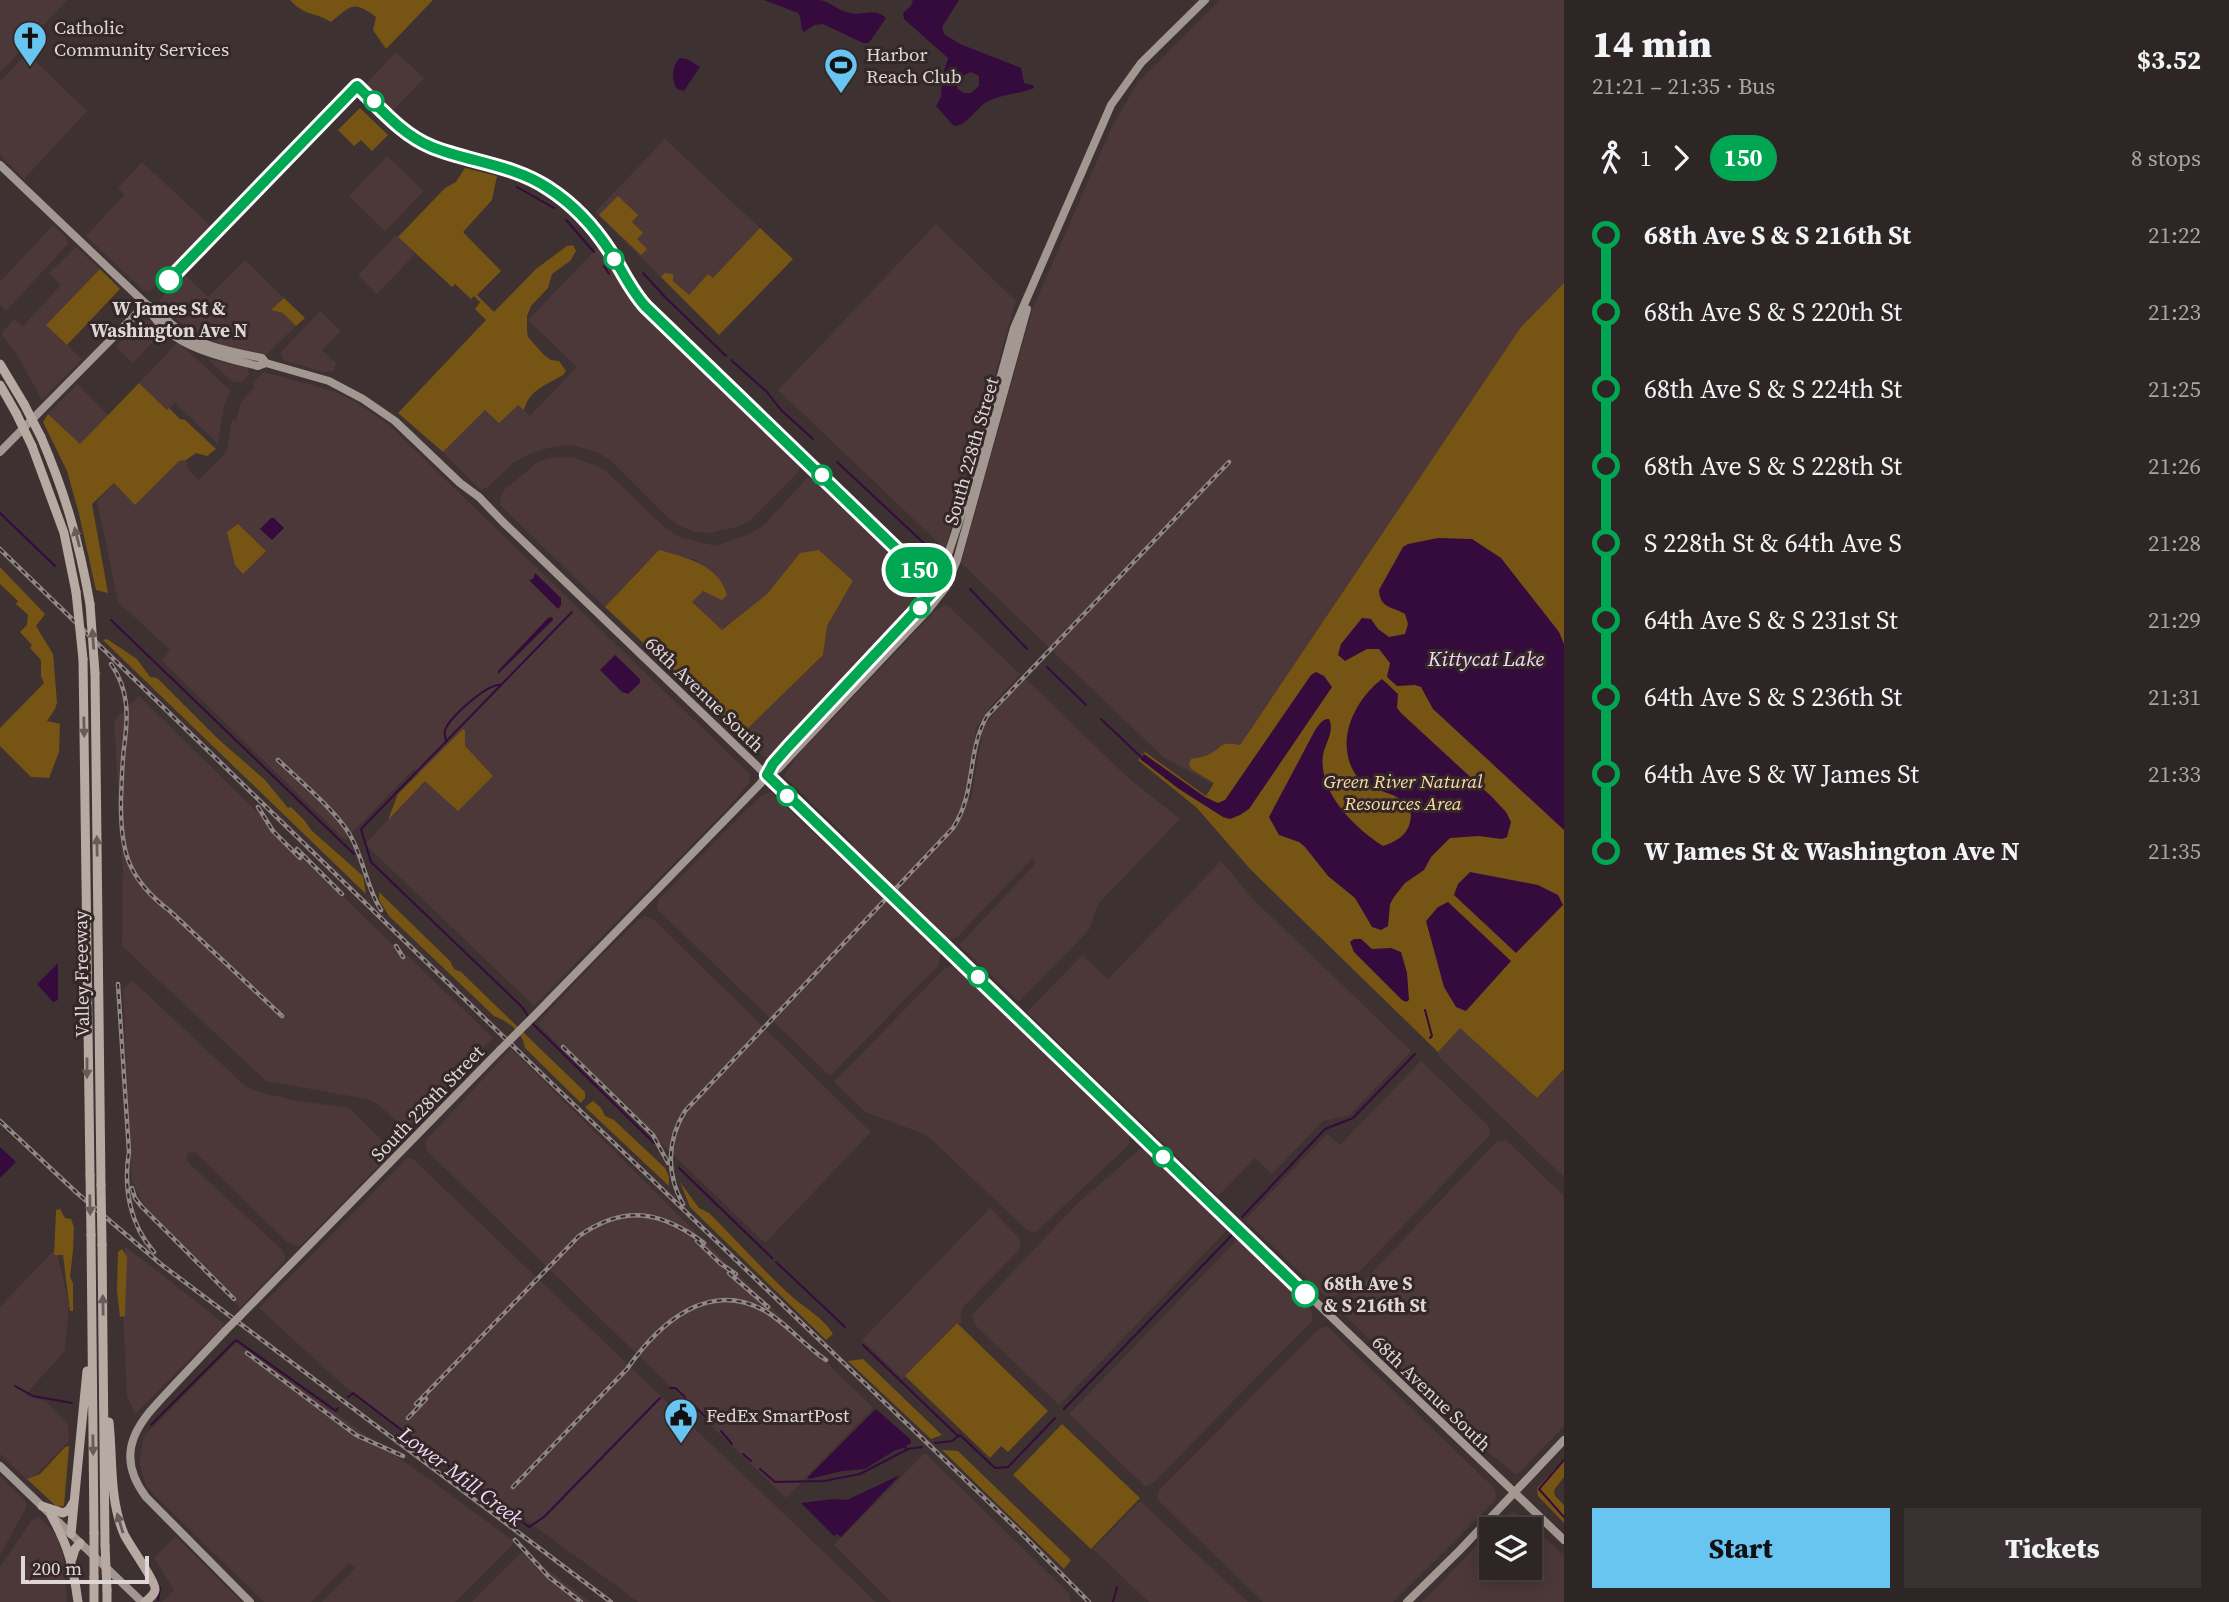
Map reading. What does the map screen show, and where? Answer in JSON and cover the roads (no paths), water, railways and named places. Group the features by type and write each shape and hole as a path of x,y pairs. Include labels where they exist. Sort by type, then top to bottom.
{"highway":[{"name":"Valley Freeway","path":"0,364 41,437 62,486 77,536 90,604 95,673 107,1602"},
{"name":"Valley Freeway","path":"0,386 32,446 64,533 76,592 83,659 94,1602"},
{"path":"71,1534 91,1328"},
{"path":"103,1335 108,1365 115,1504 131,1549 155,1584 154,1592 144,1602"},
{"path":"42,1506 63,1513 69,1510 75,1498"},
{"path":"51,1515 66,1541 78,1602"},
{"path":"71,1560 80,1543"}],"main road":[{"name":"South 228th Street","path":"250,1602 146,1497 135,1480 131,1464 132,1443 142,1420 225,1331 767,775 778,769 928,610 946,587 957,560 1038,275 1111,106 1141,63 1205,0"},
{"name":"68th Avenue South","path":"0,165 146,304 159,322 196,345 258,366 266,363 328,380 385,414 479,497 1564,1540"},
{"path":"0,452 146,304"},
{"path":"1407,1602 1564,1440"},
{"path":"0,1466 144,1602"}],"water":[{"path":"764,0 820,0 846,12 873,12 886,18 871,40 863,43 823,24 814,25 804,32 798,13"},
{"path":"913,0 959,0 942,27 944,34 960,44 1021,68 1024,83 1033,85 1034,88 991,100 962,123 954,126 936,106 941,97 942,77 948,58 904,19 903,13","holes":["971,72 979,76 979,86 971,93 963,93 957,88 966,74"]},
{"path":"680,58 700,67 684,91 677,89 673,78 675,65"},
{"path":"271,518 284,528 272,540 260,529"},
{"name":"Kittycat Lake","path":"1438,538 1472,539 1501,558 1559,632 1564,644 1564,830 1433,709 1421,687 1397,686 1387,677 1390,663 1379,649 1367,649 1345,661 1338,655 1341,644 1362,618 1371,619 1378,629 1389,637 1405,634 1408,624 1405,614 1384,604 1379,590 1403,547"},
{"path":"535,573 561,598 558,609 529,580 533,579"},
{"path":"552,617 553,620 498,674 548,618"},
{"path":"615,655 640,679 640,683 628,694 622,692 600,670"},
{"path":"1316,672 1324,676 1332,687 1249,809 1240,815 1230,819 1223,817 1179,789 1140,759 1144,754 1205,797 1218,803 1225,800 1311,675"},
{"path":"1382,679 1398,694 1397,708 1401,713 1492,797 1511,822 1507,837 1502,839 1479,836 1450,838 1431,857 1424,870 1405,883 1394,897 1390,904 1388,926 1381,930 1372,927 1355,898 1328,876 1305,847 1279,835 1269,817 1316,729 1321,722 1329,719 1331,728 1323,755 1323,769 1332,796 1361,830 1383,846 1403,835 1410,822 1411,812 1407,804 1364,784 1351,765 1347,752 1347,738 1355,711 1362,699"},
{"path":"1470,872 1538,885 1558,895 1563,905 1516,953 1454,895 1458,884"},
{"path":"1448,902 1511,961 1466,1011 1456,1007 1444,987 1426,921 1438,907"},
{"path":"1361,939 1372,949 1391,948 1401,952 1407,973 1409,1000 1402,1000 1354,952 1350,942"},
{"path":"58,963 58,1000 53,1002 37,984"},
{"path":"0,1147 16,1162 0,1178"},
{"path":"876,1409 910,1439 911,1443 906,1446 908,1449 894,1451 865,1469 809,1479 808,1477"},
{"path":"900,1475 841,1537 837,1534 834,1536 801,1503 847,1500"}],"waterway":[{"path":"517,187 554,208"},
{"path":"566,220 594,252"},
{"path":"604,266 609,274"},
{"path":"643,273 726,356"},
{"path":"731,360 813,439"},
{"path":"837,462 928,547"},
{"path":"0,513 55,566"},
{"path":"970,589 1027,649"},
{"path":"528,1016 522,1007 371,862 361,829 572,612"},
{"path":"111,620 354,854"},
{"path":"1047,667 1086,705"},
{"path":"446,742 445,731 460,710 486,690 500,685"},
{"path":"1101,719 1141,757"},
{"path":"1425,1010 1432,1036 1430,1038"},
{"path":"533,1024 654,1143"},
{"path":"1242,1217 1325,1129 1353,1118 1415,1054"},
{"path":"679,1168 772,1258"},
{"path":"1064,1409 1233,1234"},
{"path":"776,1262 845,1327"},
{"name":"Lower Mill Creek","path":"151,1425 236,1340 336,1411 338,1408"},
{"path":"863,1345 958,1436"},
{"name":"Lower Mill Creek","path":"15,1386 33,1396 72,1403"},
{"name":"Lower Mill Creek","path":"670,1388 675,1388 685,1397"},
{"name":"Lower Mill Creek","path":"348,1397 353,1393 529,1527 544,1517 660,1398"},
{"name":"Lower Mill Creek","path":"690,1402 713,1424"},
{"name":"Lower Mill Creek","path":"935,1443 952,1441 960,1435 995,1468 1008,1467 1055,1418"},
{"name":"Lower Mill Creek","path":"721,1431 732,1444"},
{"name":"Lower Mill Creek","path":"760,1469 775,1482 824,1481 860,1474 908,1449 922,1447"},
{"name":"Lower Mill Creek","path":"743,1454 751,1461"},
{"path":"1564,1460 1539,1489 1564,1517"},
{"name":"Lower Mill Creek","path":"1113,1602 1117,1587"},
{"path":"158,1600 160,1588"}],"railway":[{"path":"683,1204 677,1193 671,1157 675,1134 685,1111 953,828 965,800 976,744 987,716 1229,462"},
{"path":"0,549 1019,1531 1089,1602"},
{"path":"111,664 125,695 121,815 124,847 135,874 155,899 282,1016"},
{"path":"278,760 317,796 344,826 355,844 381,910"},
{"path":"258,807 273,831 300,858"},
{"path":"297,849 342,894"},
{"path":"396,946 403,957"},
{"path":"118,984 129,1152 128,1192 139,1230 154,1252"},
{"path":"563,1047 653,1135 668,1163"},
{"path":"0,1121 77,1193 162,1265 611,1602"},
{"path":"132,1188 142,1207 234,1299"},
{"path":"416,1404 579,1236 596,1226 627,1216 658,1218 704,1243"},
{"path":"697,1241 736,1274"},
{"path":"729,1273 768,1307"},
{"path":"513,1487 627,1369 654,1336 687,1310 725,1300 746,1303 783,1323 826,1360"},
{"path":"247,1353 356,1435 403,1456"},
{"path":"408,1418 426,1399"},
{"path":"515,1540 549,1577 581,1602"}],"place":[{"name":"Catholic Community Services","path":"30,68"},
{"name":"Harbor Reach Club","path":"841,95"},
{"name":"W James St & Washington Ave N","path":"169,280"},
{"name":"68th Ave S & S 216th St","path":"1305,1294"},
{"name":"FedEx SmartPost","path":"681,1445"}],"park label":[{"name":"Green River Natural Resources Area","path":"1403,792"}]}
